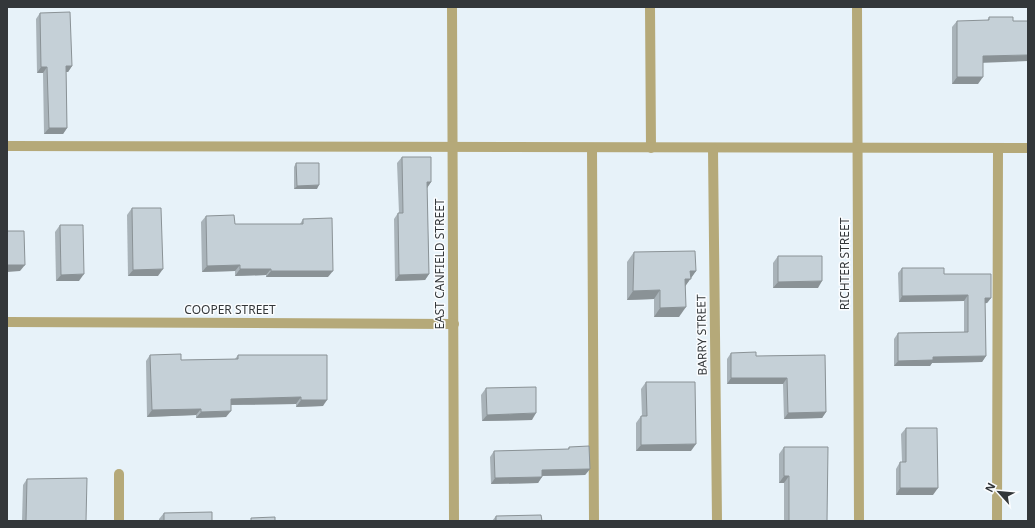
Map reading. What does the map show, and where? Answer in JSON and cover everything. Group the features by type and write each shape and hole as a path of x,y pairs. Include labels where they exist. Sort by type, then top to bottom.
{"street":[{"name":"EAST CANFIELD STREET","path":"452,7 454,521"},
{"path":"650,7 651,148"},
{"name":"RICHTER STREET","path":"857,7 860,521"},
{"path":"7,146 713,149 858,147 1028,148"},
{"path":"592,148 594,521"},
{"path":"997,521 998,148"},
{"name":"BARRY STREET","path":"713,149 717,521"},
{"name":"COOPER STREET","path":"7,322 454,324"},
{"path":"119,474 119,521"}],"building":[{"path":"70,12 72,66 66,66 67,128 49,128 47,67 41,67 40,13"},
{"path":"989,17 1013,17 1013,21 1028,21 1028,55 983,56 983,77 957,77 957,21 989,20"},
{"path":"402,157 431,157 431,182 427,182 429,274 399,275 398,213 403,213"},
{"path":"296,163 319,163 319,185 297,186"},
{"path":"132,208 161,208 163,269 133,270"},
{"path":"234,215 235,224 303,224 303,219 332,218 333,271 271,271 271,269 240,269 240,265 207,266 206,216"},
{"path":"60,225 83,225 84,274 61,275"},
{"path":"7,231 24,231 25,265 7,265"},
{"path":"695,251 696,271 690,271 691,279 685,279 686,307 660,308 660,290 633,291 634,252"},
{"path":"778,256 822,256 822,281 778,282"},
{"path":"902,268 944,268 944,274 991,274 991,298 985,298 986,356 933,357 933,360 898,361 898,333 968,332 968,295 902,296"},
{"path":"756,352 756,356 825,355 826,412 788,413 787,378 731,378 731,353"},
{"path":"181,354 181,360 238,359 238,355 327,355 327,400 301,400 301,397 231,399 231,411 201,412 201,409 152,410 150,355"},
{"path":"646,382 695,382 696,444 641,445 641,416 647,416"},
{"path":"536,387 536,413 487,415 486,388"},
{"path":"906,428 937,428 938,488 900,488 900,462 906,462"},
{"path":"589,446 590,469 542,470 542,477 495,478 494,451 569,449 569,447"},
{"path":"784,447 828,447 827,521 789,521 789,476 784,476"},
{"path":"87,478 86,521 26,521 27,479"},
{"path":"212,512 212,521 164,521 164,513"},
{"path":"541,515 542,521 496,521 496,516"},
{"path":"275,517 275,521 251,521 251,518"}]}
